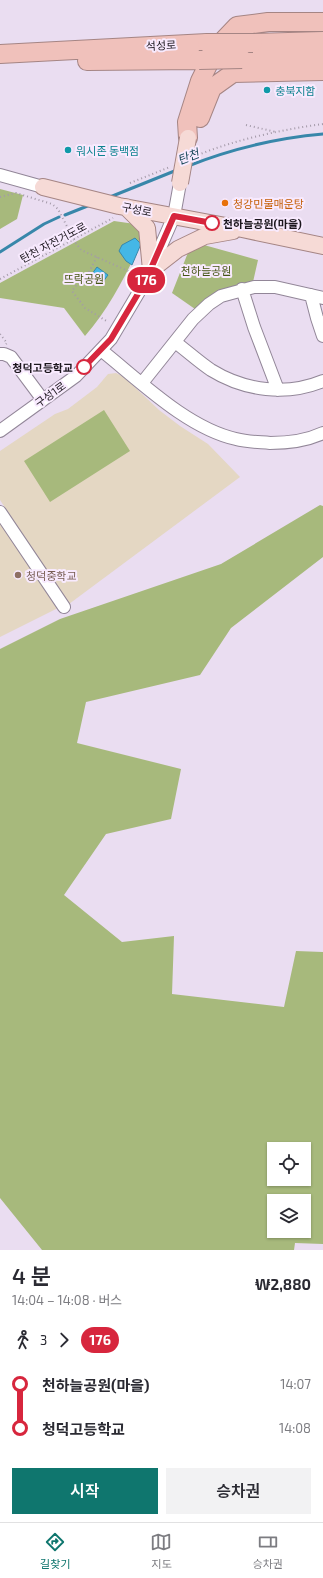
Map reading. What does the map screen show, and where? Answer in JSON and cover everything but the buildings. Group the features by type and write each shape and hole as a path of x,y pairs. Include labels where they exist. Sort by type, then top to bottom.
{"highway":[{"path":"188,138 187,122 200,81 217,47 237,26 268,22 323,22"},
{"name":"석성로","path":"0,54 207,43 323,41"},
{"name":"석성로","path":"0,62 323,57"},
{"path":"188,138 198,122 212,88 233,73 323,71"}],"main road":[{"path":"180,183 188,138"},
{"name":"구성로","path":"43,187 119,211 174,216 323,246"},
{"path":"119,211 147,228 148,275"},
{"path":"148,275 178,249 205,236 242,229"}],"street":[{"name":"구성로","path":"0,176 43,187"},
{"name":"구성1로","path":"0,430 76,376 111,339 148,275 174,216 180,183"},
{"path":"142,383 193,319 209,304 221,296 242,289 254,287 274,288 323,298"},
{"path":"242,289 278,390"},
{"path":"311,295 316,318 323,336"},
{"path":"175,342 212,370 236,382 258,388 285,390 308,387 323,381"},
{"path":"101,350 193,422 214,432 236,439 277,443 297,441 323,434"},
{"path":"0,354 11,357 43,400"},
{"path":"0,512 64,607"}],"path":[{"path":"236,143 278,132 323,124"},
{"path":"246,125 278,132"},
{"path":"0,197 16,193 52,204 58,209 81,250 129,270 148,275"},
{"name":"탄천 자전거도로","path":"0,279 74,239 119,211"},
{"path":"97,257 85,279 72,291 85,308 118,328"},
{"path":"0,334 6,342"}],"shaded area":[{"name":"청덕고등학교","path":"116,373 124,377 159,410 208,444 240,477 69,604 0,500 0,451 55,414 68,409 97,387 108,374"},
{"name":"청덕중학교","path":"0,524 44,585 58,608 0,637"}],"green space":[{"path":"0,189 23,195 17,219 0,229"},
{"name":"뜨락공원","path":"114,221 135,224 143,238 117,290 102,314 85,336 64,308 0,298 0,283"},
{"name":"천하늘공원","path":"204,245 258,260 253,282 236,286 215,294 195,309 172,293 189,250"},
{"path":"104,410 130,451 50,502 24,461"},
{"path":"320,505 323,506 323,557 231,628 200,675 86,702 77,743 181,769 171,819 106,834 64,895 122,942 174,936 172,994 284,1007 296,951 323,952 323,1244 295,1243 294,1250 42,1250 0,1198 0,649 60,619 221,564"}],"water":[{"path":"135,238 141,244 132,265 126,261 119,251 122,245"},
{"path":"97,267 108,275 100,286 89,278"}],"waterway":[{"name":"탄천","path":"188,166 237,149 271,141 323,134"},
{"name":"탄천","path":"110,197 177,170"},
{"name":"탄천","path":"65,215 90,205"},
{"name":"탄천","path":"0,252 44,224 59,217"}],"bus line":[{"name":"176","path":"84,367 111,339 145,282 174,216 212,223"}],"place":[{"name":"충북지함","path":"267,90"},
{"name":"워시존 동백점","path":"68,150"},
{"name":"청강민물매운탕","path":"225,203"},
{"name":"천하늘공원(마을)","path":"212,223"},
{"name":"청덕고등학교","path":"84,367"},
{"name":"청덕중학교","path":"18,575"}]}
